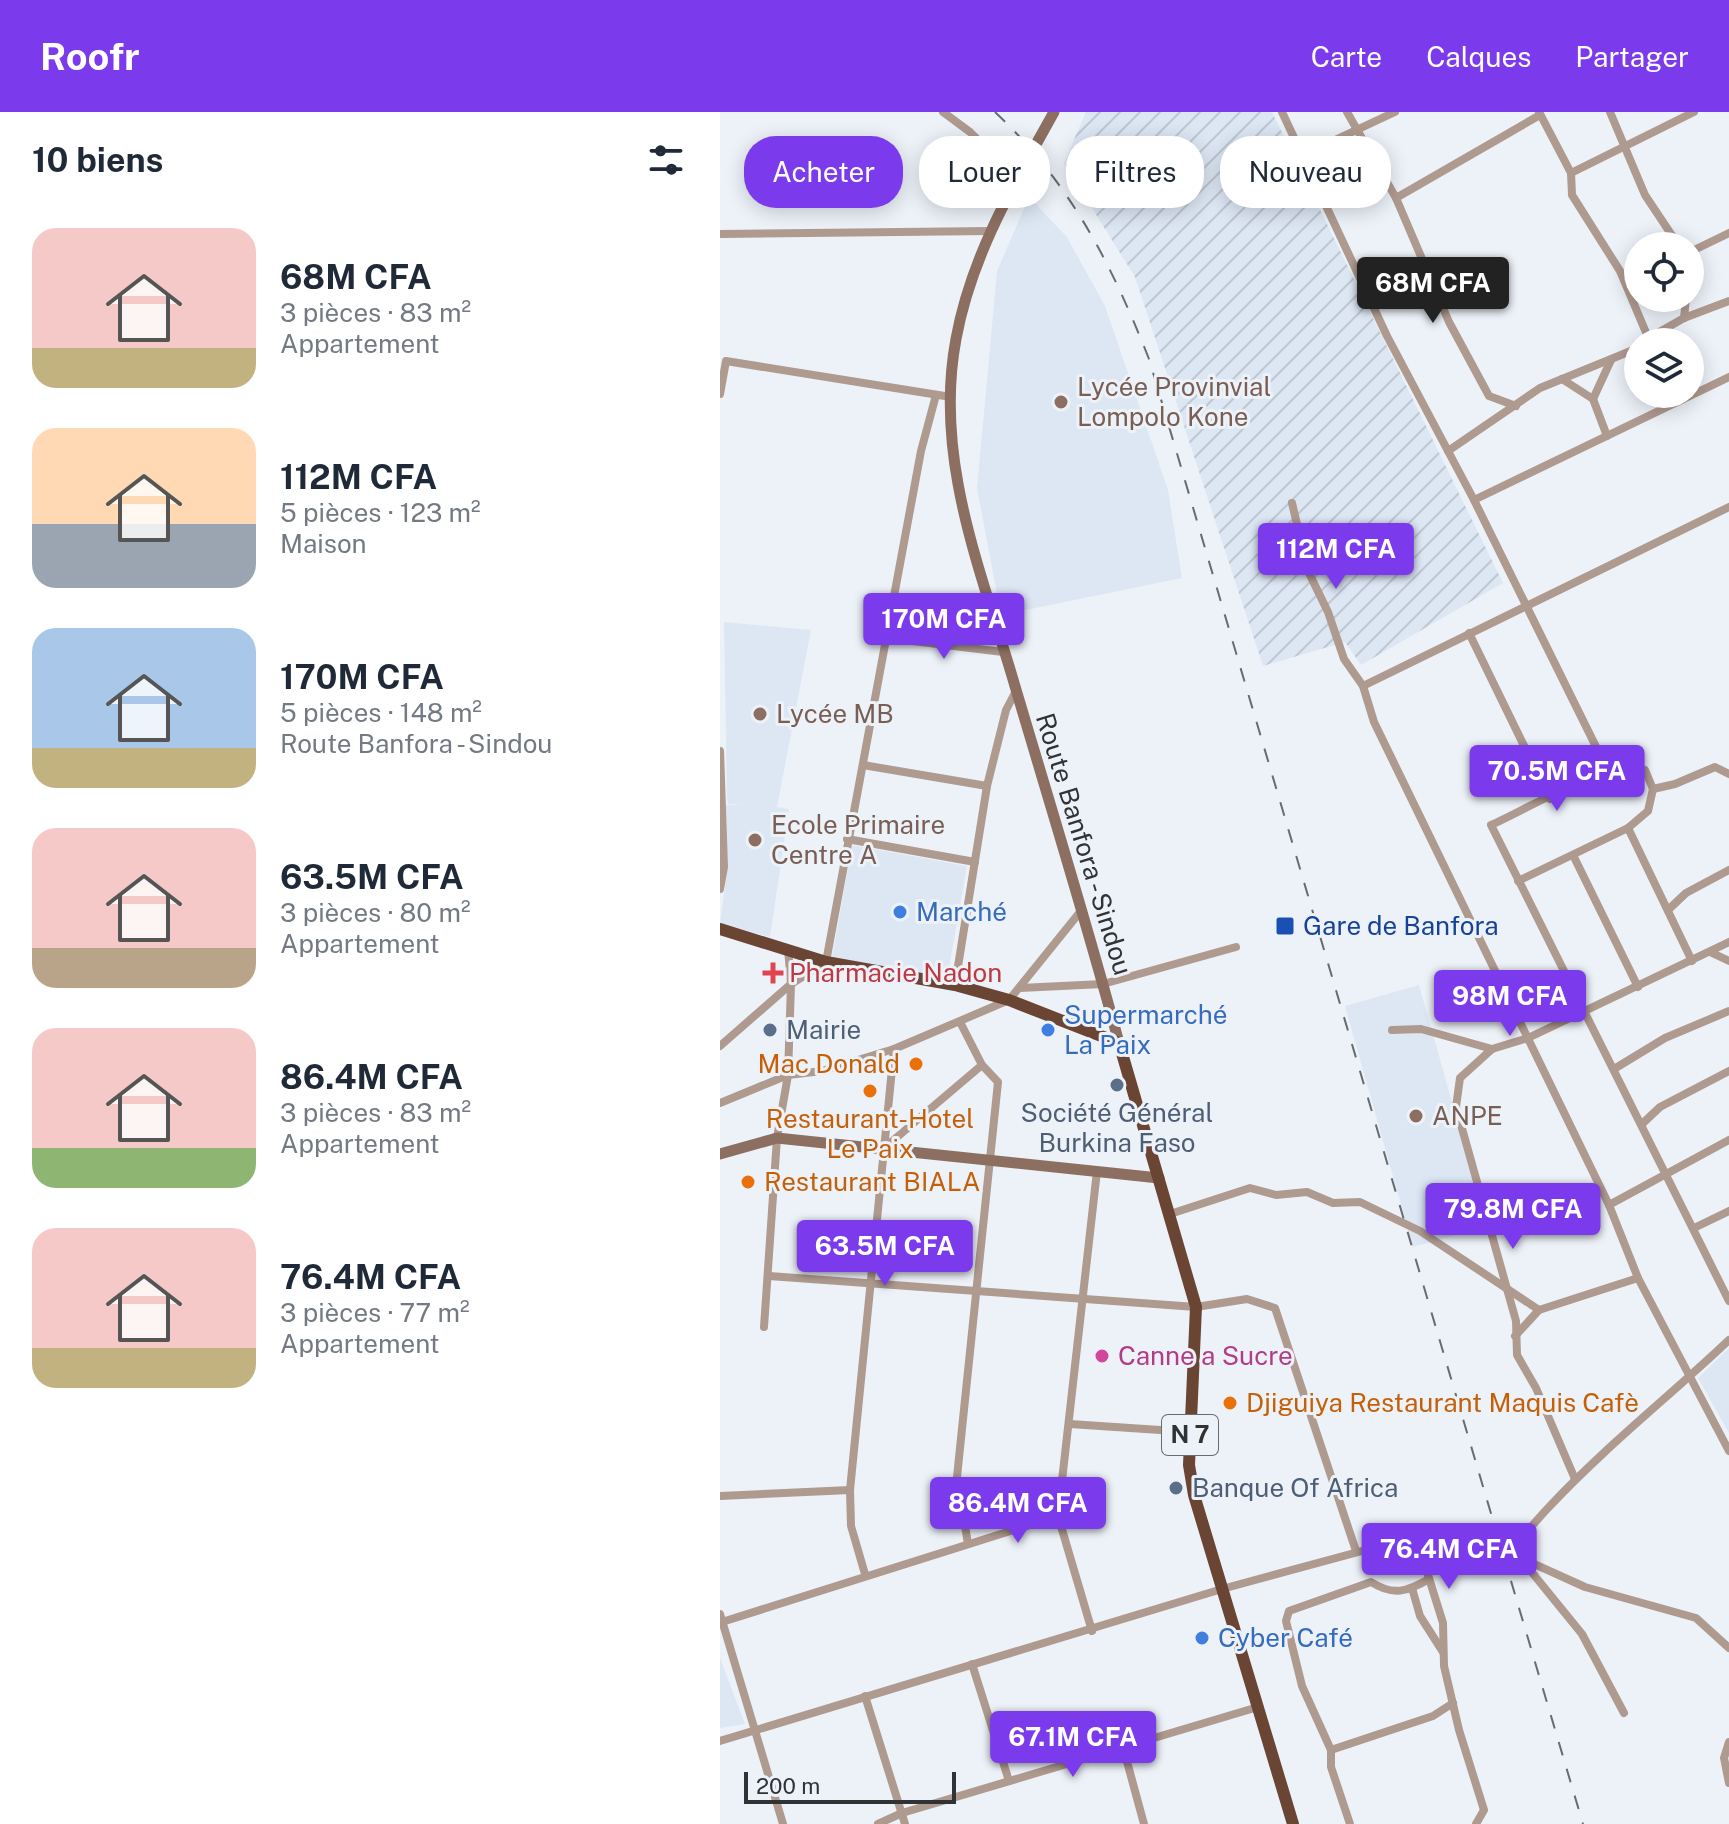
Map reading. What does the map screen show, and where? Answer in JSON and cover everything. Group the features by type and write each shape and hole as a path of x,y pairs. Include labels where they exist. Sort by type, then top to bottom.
{"highway":[{"path":"720,929 826,962 955,985 1009,1000 1119,1043"},
{"name":"N 7","path":"1119,1043 1196,1307 1190,1432 1191,1482 1293,1824"}],"main road":[{"name":"Route Banfora - Sindou","path":"1040,136 1053,113"},
{"name":"Route Banfora - Sindou","path":"1002,208 963,304 955,342 951,437 959,492 983,590 1016,691 1119,1043"},
{"path":"720,1154 777,1138 1159,1178"}],"street":[{"path":"943,112 974,136"},
{"path":"1282,112 1294,136"},
{"path":"1347,112 1396,198 1449,322 1489,396 1516,406"},
{"path":"1342,136 1395,112"},
{"path":"1610,112 1645,195 1670,232"},
{"path":"1571,173 1694,112"},
{"path":"1396,198 1539,114 1571,173 1572,195 1620,271 1643,328"},
{"path":"1328,208 1387,336 1474,500 1608,771"},
{"path":"720,234 990,231"},
{"path":"1704,245 1729,233"},
{"path":"1668,328 1684,318 1729,301"},
{"path":"1684,318 1685,312"},
{"path":"1448,451 1562,379 1624,354"},
{"path":"1593,399 1611,360"},
{"path":"720,394 726,361 951,397"},
{"path":"1704,387 1729,377"},
{"path":"1562,379 1593,399 1607,436"},
{"path":"720,1046 791,984 826,962 921,451 936,395"},
{"path":"1474,500 1658,408"},
{"path":"1292,503 1308,571 1328,612 1344,659 1363,686 1374,722 1609,1205 1638,1278 1729,1451"},
{"path":"1363,686 1469,633 1528,608 1729,507"},
{"path":"1469,633 1550,799"},
{"path":"888,638 1003,652"},
{"path":"955,985 987,786 1006,710 1016,691"},
{"path":"720,751 724,867 720,889"},
{"path":"863,765 987,786"},
{"path":"1518,881 1628,828 1648,811 1653,789 1645,770 1634,767 1608,771 1491,825 1518,881 1667,1173 1729,1301"},
{"path":"1653,789 1675,784 1715,767 1729,775"},
{"path":"1628,828 1692,961"},
{"path":"847,839 975,862"},
{"path":"1573,855 1638,987"},
{"path":"1668,910 1686,893 1729,870"},
{"path":"720,1103 788,1075 822,1071 894,1049 1009,1000 1080,912"},
{"path":"1575,1479 1536,1388 1517,1355 1516,1321 1456,1107 1460,1078 1492,1049 1528,1038 1729,942"},
{"path":"1020,988 1103,984 1236,947"},
{"path":"764,1327 777,1138 788,1075 791,984 788,949"},
{"path":"1710,952 1729,961"},
{"path":"1614,1069 1665,1038 1729,1011"},
{"path":"960,1022 982,1065 998,1082 957,1477 968,1544"},
{"path":"1392,1030 1421,1029 1492,1049"},
{"path":"865,1574 851,1526 850,1490 894,1049"},
{"path":"883,1149 982,1065"},
{"path":"1642,1124 1660,1107 1729,1071"},
{"path":"1609,1205 1729,1140"},
{"path":"1092,1631 1058,1516 1097,1171"},
{"path":"1170,1214 1250,1188 1276,1195 1307,1192 1333,1203 1360,1202 1420,1231 1539,1310"},
{"path":"1694,1228 1729,1211"},
{"path":"1718,1278 1729,1272"},
{"path":"769,1276 1196,1307 1247,1299 1275,1308 1356,1551"},
{"path":"1515,1337 1539,1310 1638,1278"},
{"path":"1501,1549 1517,1541 1575,1479 1729,1340"},
{"path":"1070,1424 1190,1432"},
{"path":"720,1496 850,1490"},
{"path":"783,1824 721,1618 1058,1516"},
{"path":"1429,1535 1423,1559 1443,1623 1443,1653 1453,1703 1484,1810 1476,1824"},
{"path":"720,1741 1092,1631 1222,1589 1356,1551 1429,1535 1475,1548 1501,1549 1585,1587 1696,1618 1729,1648"},
{"path":"1521,1558 1582,1634 1624,1713"},
{"path":"1350,1824 1331,1767 1331,1750 1302,1686 1286,1621 1289,1611 1371,1582 1387,1592 1412,1588 1429,1579"},
{"path":"1412,1588 1420,1616 1443,1653"},
{"path":"972,1664 1009,1781"},
{"path":"865,1696 905,1824"},
{"path":"1331,1750 1433,1716 1453,1703"},
{"path":"878,1824 902,1813 1258,1707"},
{"path":"1729,1742 1724,1758 1729,1783"},
{"path":"1123,1747 1144,1824"}],"shaded area":[{"path":"1086,112 1272,112 1284,136 1220,136 1220,208 1319,208 1503,583 1361,665 1345,642 1263,666 1135,277 1092,208 1204,208 1204,136 1076,136"},
{"name":"Lycée Provinvial Lompolo Kone","path":"1024,208 1039,208 1067,237 1105,306 1168,490 1182,578 1001,615 977,488 997,271"},
{"name":"Lycée MB","path":"724,622 811,630 777,807 789,809 770,937 720,923 727,872 726,805 742,805 728,804 727,797"},
{"name":"Marché","path":"852,845 967,866 947,979 832,958"},
{"name":"ANPE","path":"1419,985 1487,1226 1413,1247 1345,1006"},
{"path":"1729,1348 1729,1433 1698,1378"},
{"path":"720,1658 745,1724 720,1728"}],"railway":[{"path":"995,112 1046,167 1086,226 1120,290 1149,359 1583,1824"}],"place":[{"name":"Lycée Provinvial Lompolo Kone","path":"1061,402"},
{"name":"Lycée MB","path":"760,714"},
{"name":"Ecole Primaire Centre A","path":"755,840"},
{"name":"Marché","path":"900,912"},
{"name":"Gare de Banfora","path":"1285,926"},
{"name":"Pharmacie Nadon","path":"773,973"},
{"name":"Mairie","path":"770,1030"},
{"name":"Supermarché La Paix","path":"1048,1030"},
{"name":"Mac Donald","path":"916,1064"},
{"name":"Société Général Burkina Faso","path":"1117,1085"},
{"name":"Restaurant-Hotel Le Paix","path":"870,1091"},
{"name":"ANPE","path":"1416,1116"},
{"name":"Restaurant BIALA","path":"748,1182"},
{"name":"Canne a Sucre","path":"1102,1356"},
{"name":"Djiguiya Restaurant Maquis Cafè","path":"1230,1403"},
{"name":"Banque Of Africa","path":"1176,1488"},
{"name":"Cyber Café","path":"1202,1638"}]}
